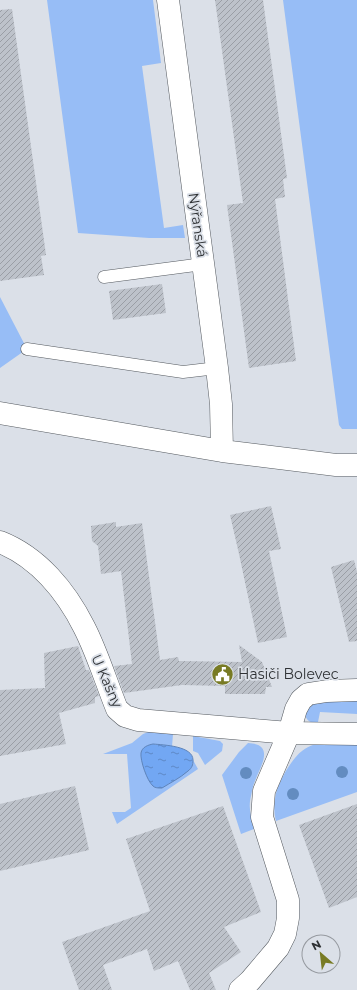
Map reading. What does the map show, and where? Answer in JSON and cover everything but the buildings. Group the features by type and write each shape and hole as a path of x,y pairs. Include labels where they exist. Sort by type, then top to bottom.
{"street":[{"name":"Nýřanská","path":"168,0 217,368 222,451"},
{"path":"0,414 222,451 357,465"},
{"name":"U Kašny","path":"0,542 30,558 44,570 69,601 84,627 117,709 125,716 138,720 289,733 357,734"},
{"path":"248,987 278,948 284,934 288,918 288,900 262,817 264,791 289,733 296,709 301,700 308,694 326,691 357,690"}],"lane":[{"path":"104,277 203,264"},
{"path":"27,349 183,372 217,368"}],"shaded area":[{"path":"47,0 153,0 161,63 142,66 164,228 183,225 185,238 149,238 78,233"},
{"path":"283,0 357,0 357,429 342,429 339,425"},
{"path":"0,297 27,349 0,368"},
{"path":"357,698 357,714 320,712 318,722 310,722 308,721 304,711 313,701"},
{"path":"151,731 173,734 172,747 153,744 193,765 193,760 198,769 117,824 112,812 125,812 131,808 127,754 103,754 132,743 143,734"},
{"path":"193,736 220,741 223,744 222,751 205,765 198,753 193,751"},
{"path":"328,741 357,742 357,792 276,821 274,807 276,794 281,780 289,766 298,755 308,747"},
{"path":"248,743 257,744 262,747 264,757 250,800 250,812 254,829 241,834 222,775 239,752"}],"water":[{"path":"153,744 177,747 188,752 192,755 193,760 191,768 182,776 162,788 154,787 146,775 141,756 144,748"}],"place":[{"name":"Hasiči Bolevec","path":"223,674"}]}
